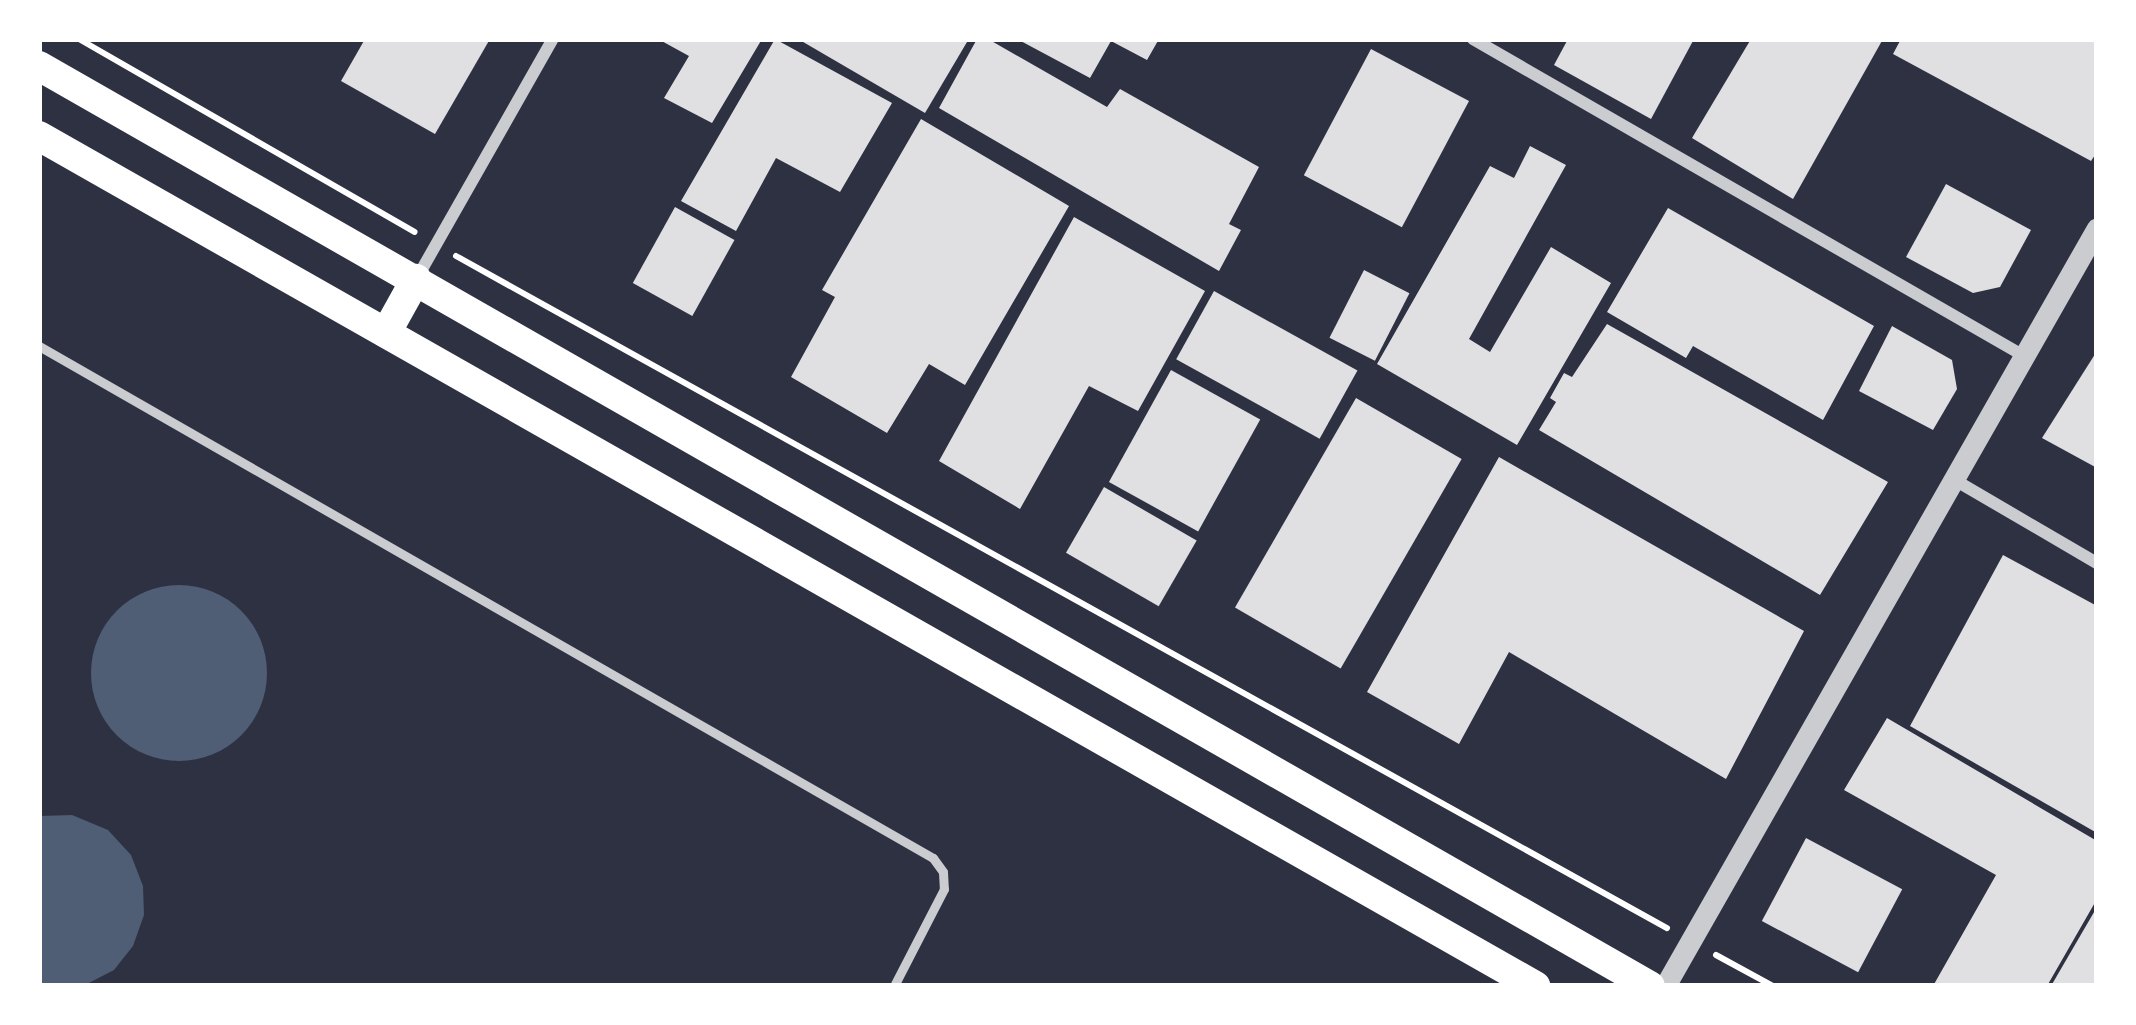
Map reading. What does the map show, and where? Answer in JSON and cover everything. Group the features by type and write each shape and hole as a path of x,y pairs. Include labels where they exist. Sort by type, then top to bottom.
{"main road":[{"path":"39,65 1650,986"},
{"path":"39,136 1535,986"},
{"path":"386,333 416,279"}],"street":[{"path":"416,279 554,39"},
{"path":"1473,39 2024,356"},
{"path":"1665,986 2097,228"},
{"path":"1953,479 2097,562"}],"lane":[{"path":"39,346 933,858 943,872 944,890 893,986"}],"path":[{"path":"79,39 436,245 1773,986"}],"water":[{"path":"179,585 213,592 241,611 260,639 267,673 260,707 241,735 213,754 179,761 145,754 117,735 98,707 91,673 98,639 117,611 145,592"},
{"path":"72,815 108,830 131,855 143,886 144,915 133,946 114,970 83,986 39,986 39,816"}],"building":[{"path":"365,39 490,39 435,134 341,81"},
{"path":"658,39 762,39 712,123 664,98 689,56"},
{"path":"775,39 892,103 840,192 776,158 736,231 681,201"},
{"path":"798,39 961,39 967,42 925,113"},
{"path":"977,39 988,39 1107,107 1120,89 1259,167 1229,224 1241,230 1219,271 939,108"},
{"path":"1017,39 1159,39 1147,60 1111,41 1090,78"},
{"path":"1568,39 1694,39 1651,119 1554,65"},
{"path":"1751,39 1883,39 1793,199 1692,138"},
{"path":"1901,39 2097,39 2097,152 2091,161 1893,54"},
{"path":"1371,49 1469,101 1402,227 1304,175"},
{"path":"921,119 1069,206 965,385 929,364 887,433 791,377 835,297 822,290"},
{"path":"1530,146 1566,165 1469,339 1490,352 1551,247 1611,283 1517,445 1377,364 1490,166 1514,178"},
{"path":"1946,184 2031,230 2000,287 1973,293 1906,257"},
{"path":"675,207 734,240 692,316 633,283"},
{"path":"1668,208 1874,326 1823,420 1693,346 1686,358 1607,312"},
{"path":"1074,217 1205,291 1138,411 1089,386 1020,509 939,461"},
{"path":"1364,270 1409,293 1375,361 1329,338"},
{"path":"1214,291 1357,371 1320,439 1176,359"},
{"path":"1607,324 1888,482 1820,595 1539,430 1556,402 1550,398 1564,373 1572,377"},
{"path":"1892,326 1952,360 1957,389 1933,430 1859,391"},
{"path":"2097,351 2097,468 2042,438"},
{"path":"1171,370 1260,419 1198,531 1109,482"},
{"path":"1356,398 1462,459 1341,669 1235,608"},
{"path":"1499,457 1804,631 1726,779 1509,652 1459,744 1367,692"},
{"path":"1104,487 1197,540 1159,606 1066,553"},
{"path":"2003,555 2097,606 2097,833 1910,726"},
{"path":"1887,718 2097,841 2097,899 2047,986 1933,986 1996,875 1844,790"},
{"path":"1806,838 1902,889 1858,972 1762,921"},
{"path":"2097,907 2097,986 2051,986"}]}
